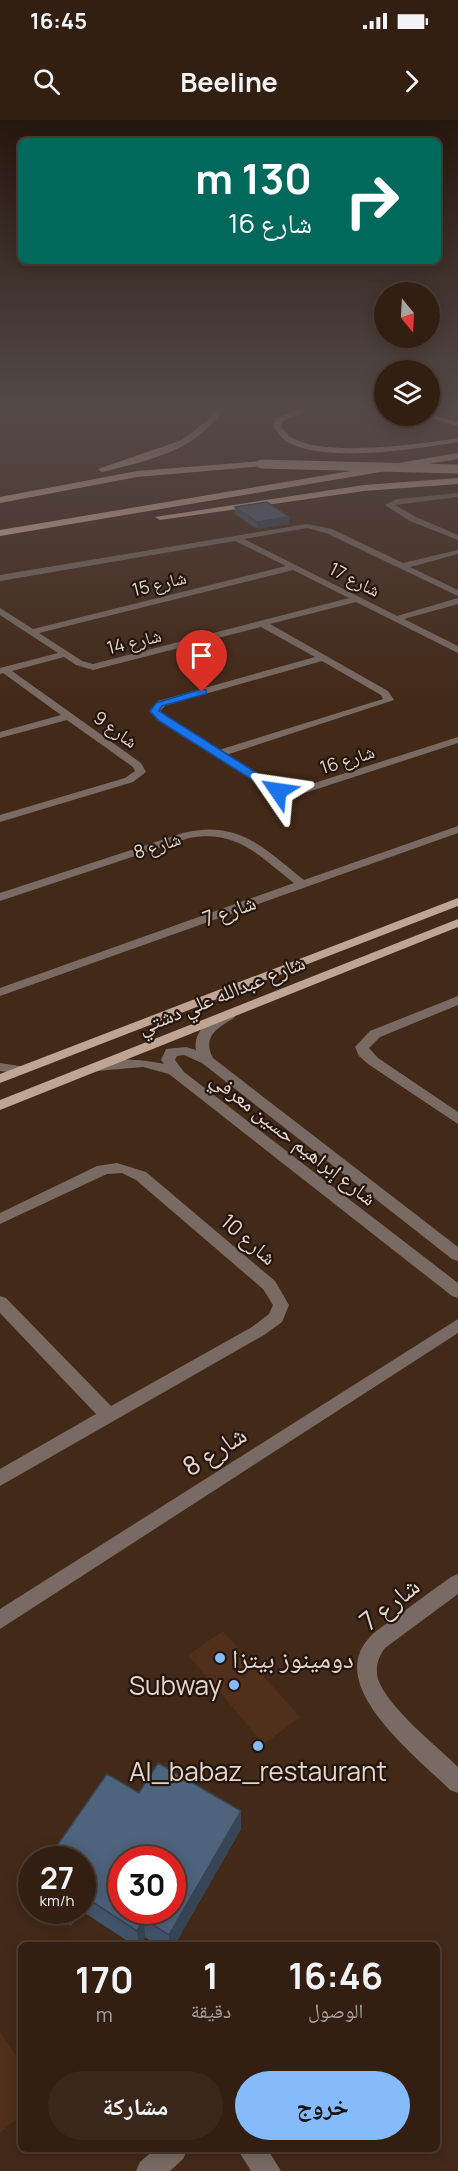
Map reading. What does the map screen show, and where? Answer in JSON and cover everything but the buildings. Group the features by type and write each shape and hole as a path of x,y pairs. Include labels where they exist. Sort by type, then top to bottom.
{"highway":[{"path":"0,524 112,505"},
{"path":"0,532 164,505"},
{"path":"0,541 221,505"},
{"path":"87,526 245,505"}],"main road":[{"name":"شارع عبدالله علي دشتي","path":"0,1079 458,902"},
{"name":"شارع عبدالله علي دشتي","path":"0,1105 458,923"}],"street":[{"path":"390,505 399,513 458,538"},
{"path":"0,578 298,527 315,527 458,593"},
{"name":"شارع 17","path":"236,538 458,650"},
{"path":"403,566 458,552"},
{"name":"شارع 15","path":"32,632 294,567"},
{"name":"شارع 14","path":"0,611 86,666 104,666 357,599"},
{"path":"396,618 458,602"},
{"path":"0,621 11,618"},
{"name":"شارع 16","path":"218,754 389,700 387,694 263,624"},
{"path":"2,670 66,654"},
{"name":"شارع 16","path":"324,658 155,707 154,711 159,717 275,790 289,793 458,740"},
{"name":"شارع 9","path":"0,819 129,780 141,773 137,765 2,670"},
{"path":"0,735 69,716"},
{"name":"شارع 8","path":"0,897 207,830 235,834 302,884"},
{"name":"شارع 7","path":"0,992 458,830"},
{"path":"458,1000 375,1034 362,1047 364,1053 373,1061 458,1119"},
{"name":"شارع إبراهيم حسين معرفي","path":"235,1012 205,1032 201,1042 207,1060 458,1255"},
{"path":"178,1074 168,1060 169,1053 186,1051 207,1060"},
{"name":"شارع إبراهيم حسين معرفي","path":"88,1069 143,1063 165,1067 178,1074 458,1292"},
{"path":"0,1067 21,1070"},
{"name":"شارع 10","path":"0,1219 94,1173 108,1168 125,1169 141,1176 269,1285 279,1299 280,1311 268,1324 0,1478"},
{"path":"0,1302 108,1415"},
{"name":"شارع 8","path":"0,1620 458,1325"},
{"name":"شارع 7","path":"458,1583 378,1642 371,1649 367,1665 369,1684 385,1708 458,1782"},
{"path":"149,2171 172,2152"},
{"path":"253,2152 268,2171"}],"shaded area":[{"path":"223,1631 300,1717 264,1744 188,1655"},
{"path":"0,2031 18,2059 18,2118 0,2133"}],"place":[{"name":"دومينوز بيتزا","path":"220,1658"},
{"name":"Subway","path":"234,1685"},
{"name":"Al_babaz_restaurant","path":"258,1746"}],"route":[{"path":"202,692 159,705 154,711 162,719 278,791"}]}
